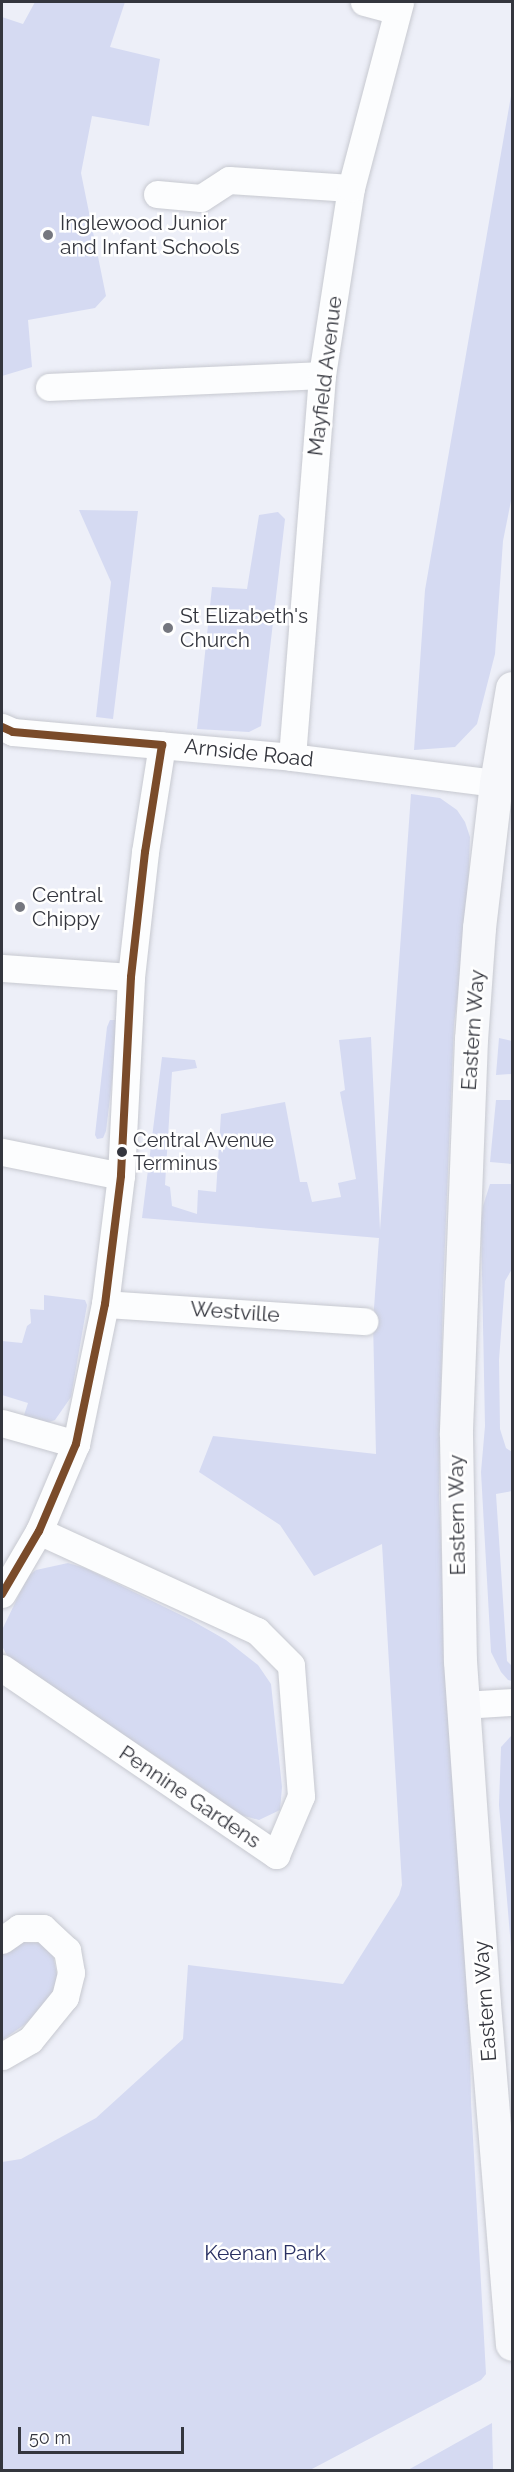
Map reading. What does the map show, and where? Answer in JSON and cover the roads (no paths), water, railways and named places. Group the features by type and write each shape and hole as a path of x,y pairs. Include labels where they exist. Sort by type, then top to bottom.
{"street":[{"path":"364,2 399,6"},
{"name":"Mayfield Avenue","path":"292,757 322,375 351,188 399,6"},
{"path":"157,194 201,198 229,180 351,188"},
{"path":"50,387 322,375"},
{"name":"Eastern Way","path":"513,688 496,783 471,1039 456,1435 464,1705 484,2004 513,2344"},
{"name":"Arnside Road","path":"2,728 13,732 292,757 496,783"},
{"path":"2,1594 39,1531 76,1444 105,1304 121,1176 130,977 144,852 162,745"},
{"path":"2,968 130,977"},
{"path":"2,1152 121,1176"},
{"name":"Westville","path":"105,1304 364,1321"},
{"path":"2,1423 76,1444"},
{"name":"Pennine Gardens","path":"2,1668 276,1855 301,1796 291,1665 257,1631 39,1531"},
{"path":"464,1705 513,1702"},
{"path":"2,1940 19,1928 43,1928 67,1950 71,1973 65,1997 30,2040 2,2056"}],"place":[{"name":"Inglewood Junior and Infant Schools","path":"48,235"},
{"name":"St Elizabeth's Church","path":"168,628"},
{"name":"Central Chippy","path":"20,907"},
{"name":"Central Avenue Terminus","path":"122,1152"}],"park label":[{"name":"Keenan Park","path":"265,2253"}]}
